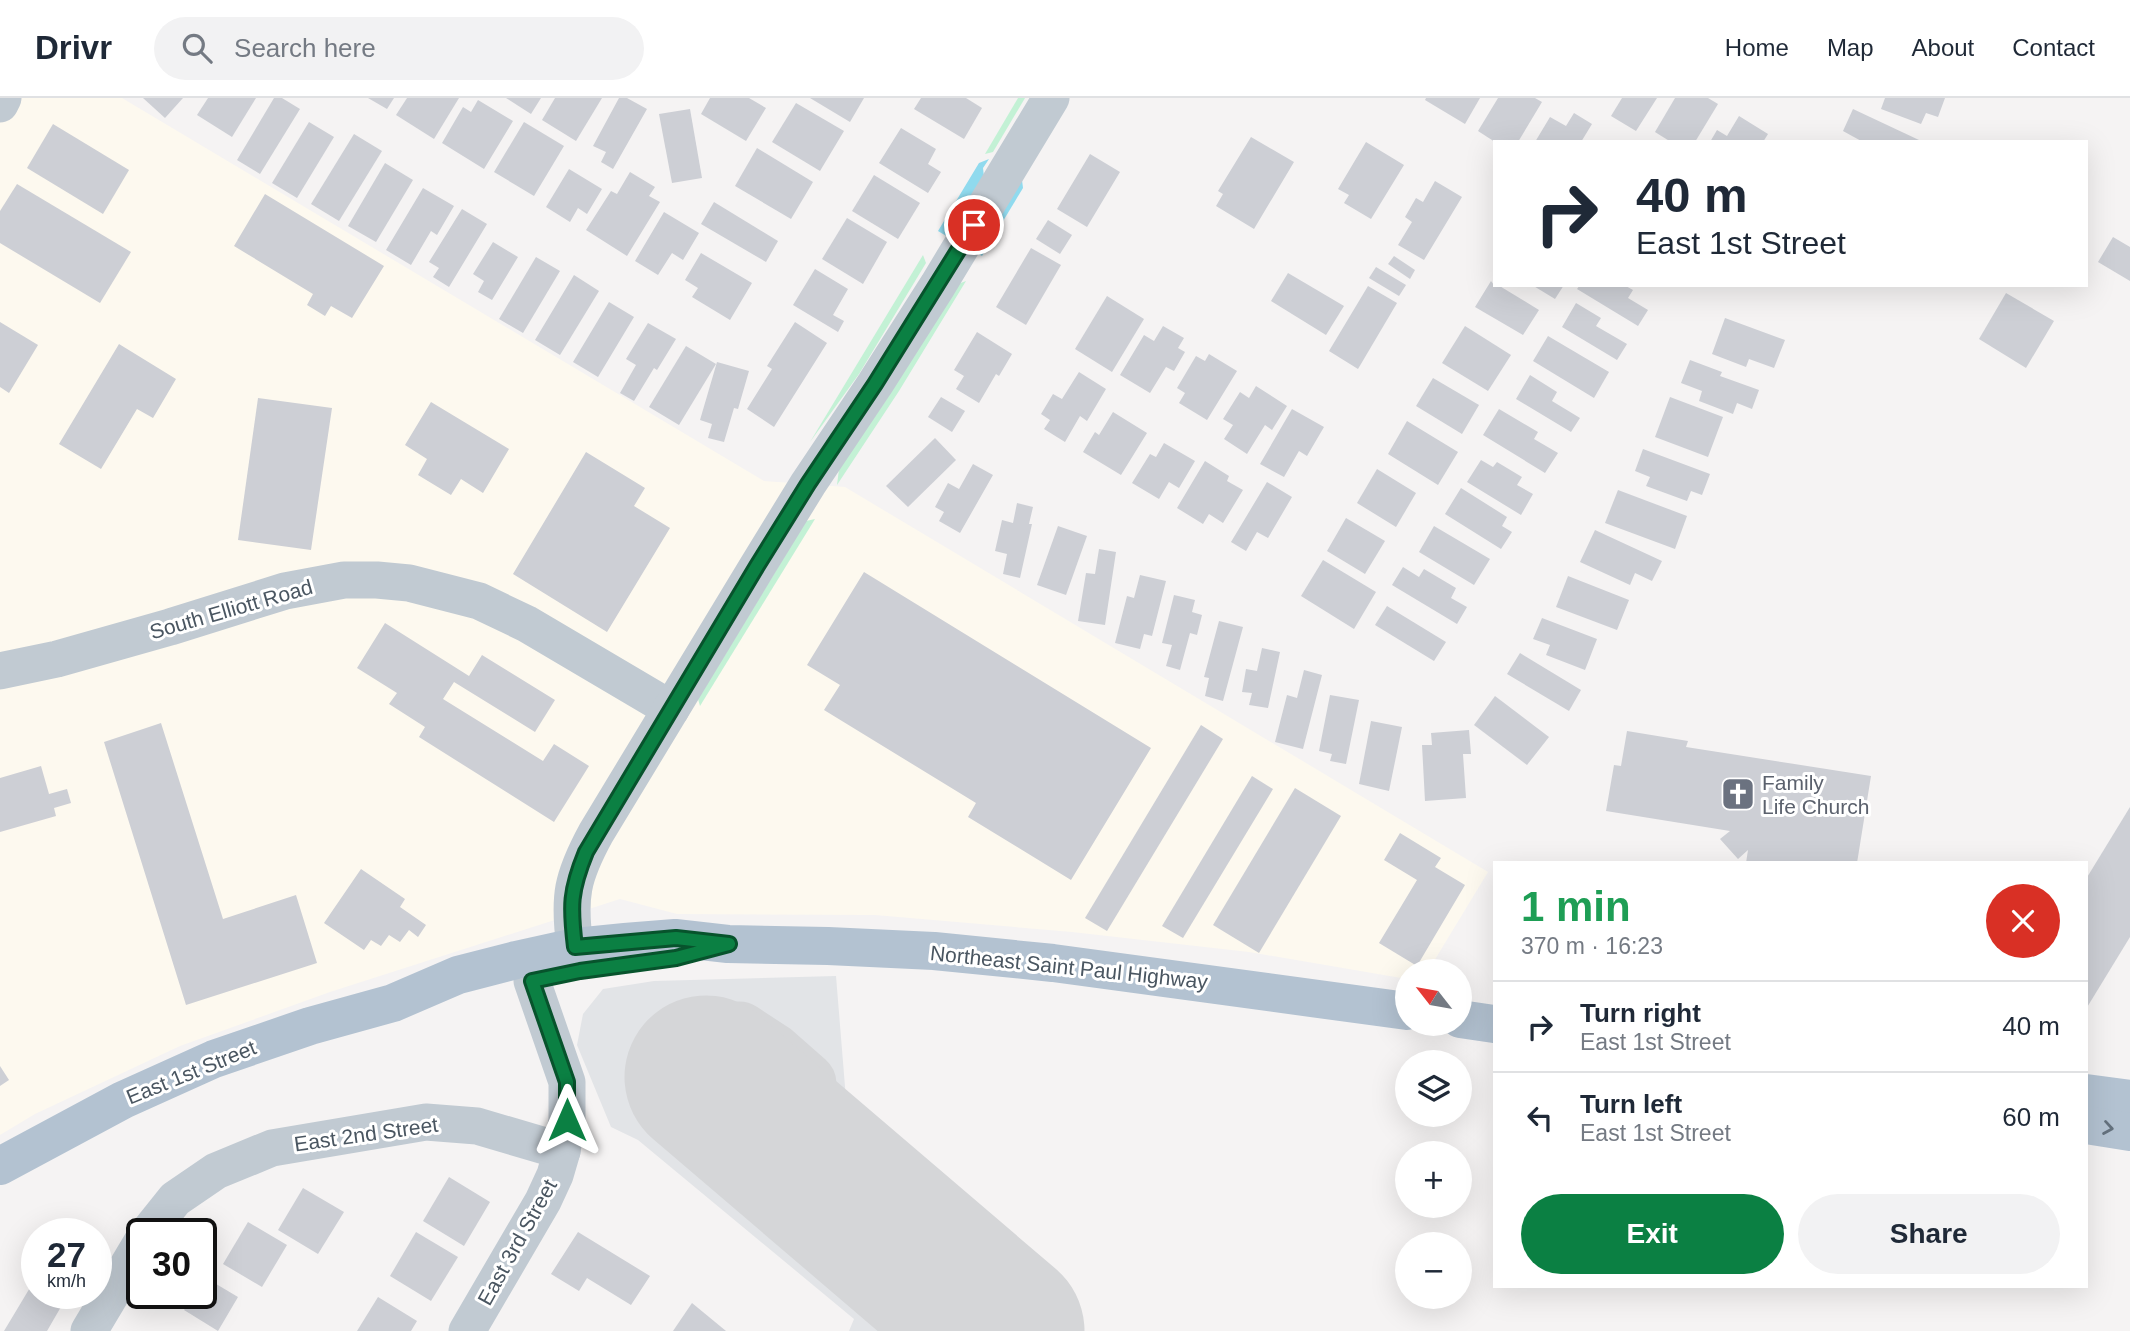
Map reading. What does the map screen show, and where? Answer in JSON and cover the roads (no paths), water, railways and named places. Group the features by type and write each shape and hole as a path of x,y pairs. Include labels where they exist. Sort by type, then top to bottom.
{"main road":[{"name":"East 1st Street","path":"0,1166 123,1100 214,1059 310,1026 393,1003 458,975 575,947 676,938 729,944"},
{"name":"East 1st Street","path":"393,1003 461,996 580,971 676,958 729,944"},
{"name":"Northeast Saint Paul Highway","path":"729,944 934,951 1122,972 1395,1009"},
{"path":"1472,1021 1493,1024"},
{"path":"2088,1093 2130,1099"},
{"path":"2088,1125 2130,1132"}],"street":[{"path":"0,104 3,98"},
{"path":"575,947 571,919 572,896 586,852 808,484 938,285 1051,98"},
{"name":"South Elliott Road","path":"0,671 57,659 170,628 285,591 344,580 387,581 409,583 479,601 527,624 671,709"},
{"path":"532,981 567,1082 567,1120 562,1151"},
{"name":"East 2nd Street","path":"160,1218 175,1199 216,1171 272,1148 426,1122 477,1126 562,1151"},
{"name":"East 3rd Street","path":"467,1331 543,1201 562,1151"},
{"path":"89,1331 126,1269"}],"water":[{"path":"989,159 983,168 984,177 948,237 938,231 979,163"},
{"path":"1022,180 1023,188 982,256 973,251"}],"place":[{"name":"Family Life Church","path":"1738,794"}]}
